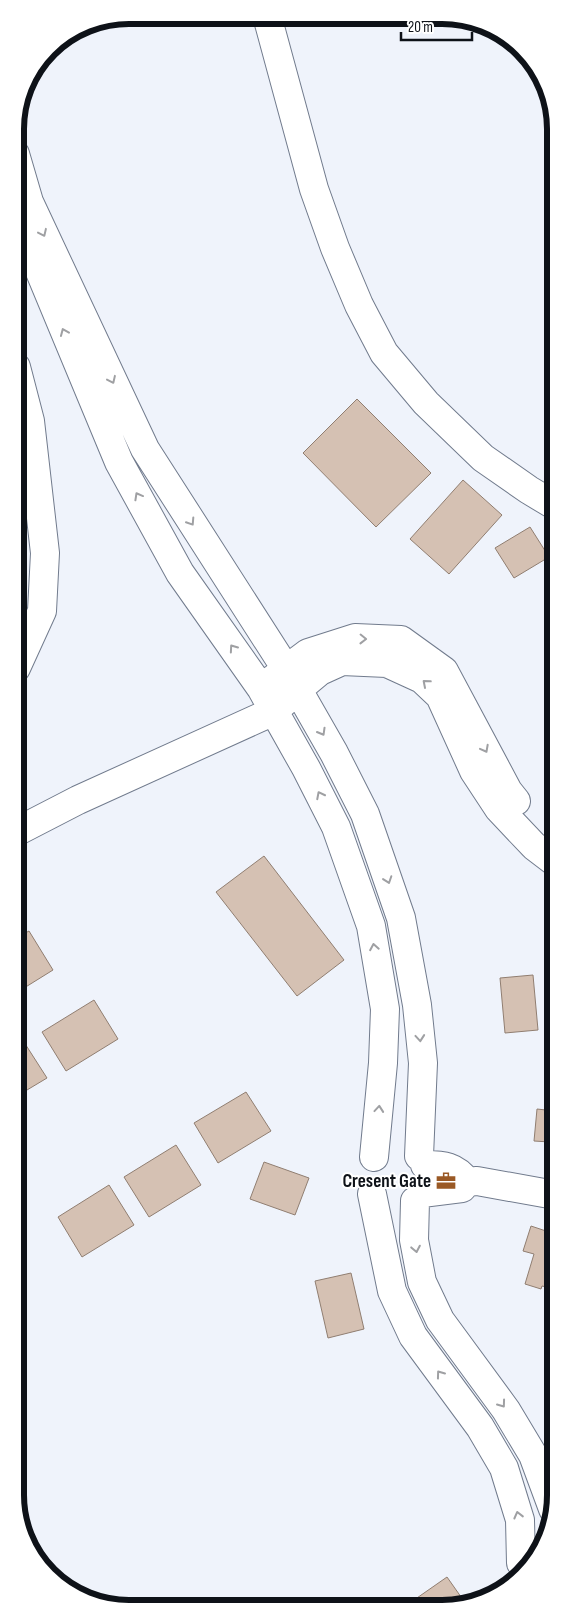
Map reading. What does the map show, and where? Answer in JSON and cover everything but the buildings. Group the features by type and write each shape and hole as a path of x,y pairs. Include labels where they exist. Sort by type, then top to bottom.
{"street":[{"path":"269,24 314,189 359,305 384,352 426,403 483,458 547,501"},
{"path":"24,185 29,202 145,449 292,679 334,753 365,814 401,918 417,1005 423,1062 422,1161 427,1174 426,1184 419,1197 414,1240 422,1282 440,1320 506,1410 533,1455 547,1493"},
{"path":"24,235 119,462 180,573 261,688 306,768 336,827 371,926 385,1009 383,1063 374,1157 367,1175 392,1292 413,1336 480,1427 504,1468 520,1520 523,1563"},
{"path":"24,398 30,421 45,553 42,611 24,650"},
{"path":"24,828 78,800 274,711 308,653 355,638 401,640 444,671 508,791 531,822 547,833"},
{"path":"261,688 320,671 342,661 387,663 422,679 440,696 474,771 499,809 534,846 547,856"},
{"path":"374,1157 382,1151 401,1147 411,1150 422,1161 451,1168 460,1173 467,1182"},
{"path":"467,1182 547,1194"},
{"path":"372,1194 379,1201 397,1207 407,1205 419,1197 462,1188 467,1182"}],"place":[{"name":"Cresent Gate","path":"446,1181"}]}
